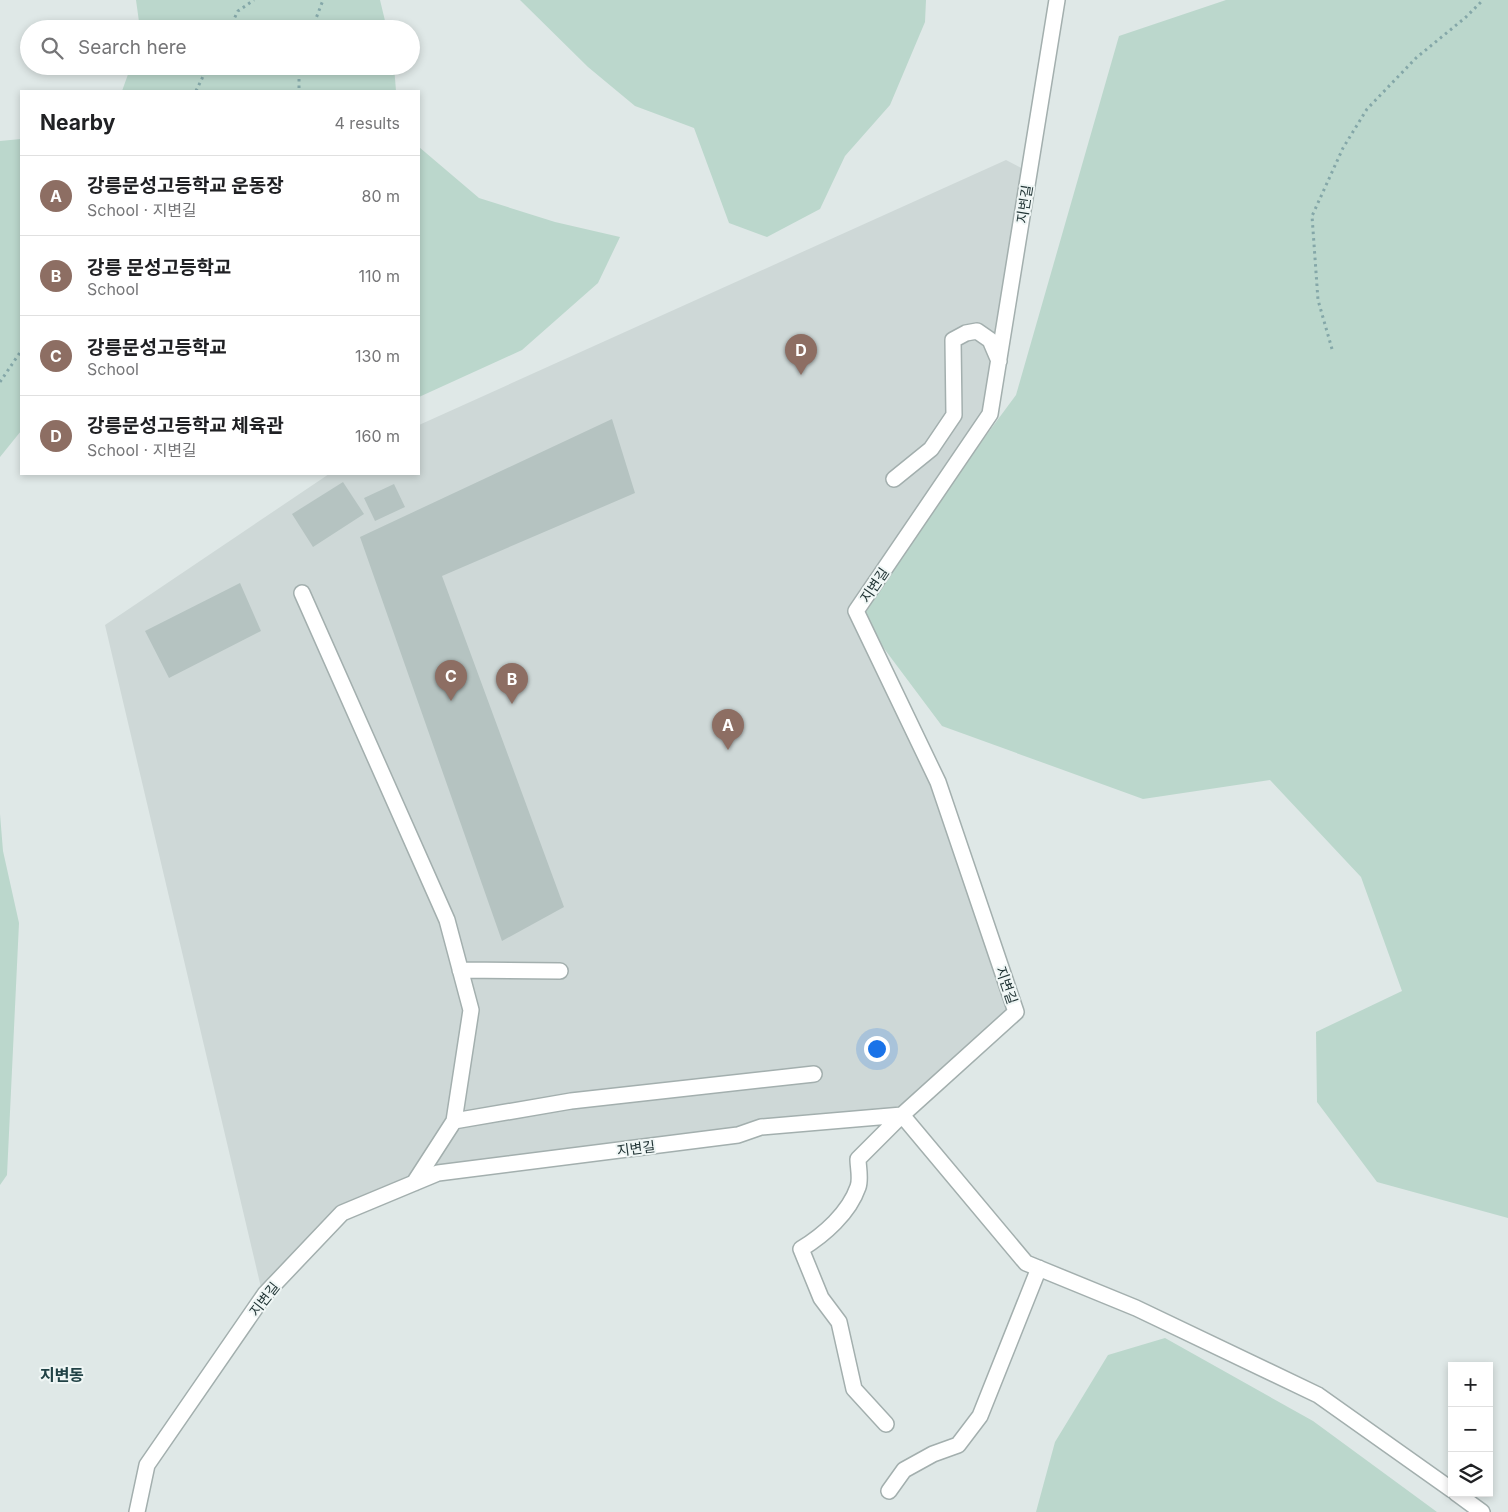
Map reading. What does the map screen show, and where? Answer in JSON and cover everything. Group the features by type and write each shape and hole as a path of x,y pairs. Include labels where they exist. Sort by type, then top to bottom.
{"street":[{"name":"지변길","path":"137,1512 147,1465 265,1294 342,1213 438,1173 738,1135 761,1126 902,1115 1016,1012 938,782 856,611 990,414 1057,0"},
{"path":"894,479 931,449 954,415 953,340 966,333 977,331 990,340 999,361"},
{"path":"302,593 447,920 471,1010 454,1121 414,1183"},
{"path":"460,970 560,971"},
{"path":"454,1121 571,1101 814,1074"},
{"path":"886,1424 854,1389 839,1322 820,1298 801,1249 822,1236 844,1210 859,1186 858,1159 902,1115 1026,1262 1136,1308 1318,1395 1448,1487"},
{"path":"889,1491 904,1470 933,1454 958,1445 980,1416 1039,1268"},
{"path":"1461,1497 1482,1512"}],"path":[{"path":"234,20 238,11 254,0"},
{"path":"315,20 323,0"},
{"path":"1332,349 1318,300 1312,216 1343,148 1367,109 1416,58 1466,17 1483,0"},
{"path":"196,90 204,75"},
{"path":"299,75 299,90"},
{"path":"0,382 20,352"}],"shaded area":[{"path":"1006,160 1029,172 990,414 856,611 938,782 1016,1012 902,1115 438,1173 342,1213 263,1296 105,625 328,475 420,475 420,425"}],"green space":[{"path":"136,0 380,0 385,20 139,20"},
{"path":"520,0 926,0 925,22 890,105 845,156 820,209 767,237 729,223 694,128 635,106 588,67"},
{"path":"1226,0 1508,0 1508,1218 1377,1182 1317,1102 1316,1032 1402,991 1361,877 1270,780 1143,799 942,726 856,611 1016,395 1119,36"},
{"path":"128,75 395,75 396,90 122,90"},
{"path":"20,139 20,432 0,457 0,141"},
{"path":"420,148 479,198 555,222 620,237 598,283 522,350 420,397"},
{"path":"0,814 3,851 19,923 7,1175 0,1185"},
{"path":"1165,1338 1313,1421 1437,1512 1036,1512 1055,1442 1108,1355"}],"building":[{"path":"612,419 635,493 442,576 564,907 502,941 360,537"},
{"path":"343,482 364,514 313,547 292,514"},
{"path":"394,484 405,507 375,521 364,498"},
{"path":"240,583 261,631 169,678 145,631"}],"place":[{"name":"강릉문성고등학교 체육관","path":"801,375"},
{"name":"강릉문성고등학교","path":"451,701"},
{"name":"강릉 문성고등학교","path":"512,704"},
{"name":"강릉문성고등학교 운동장","path":"728,750"}],"district":[{"name":"지변동","path":"62,1375"}]}
